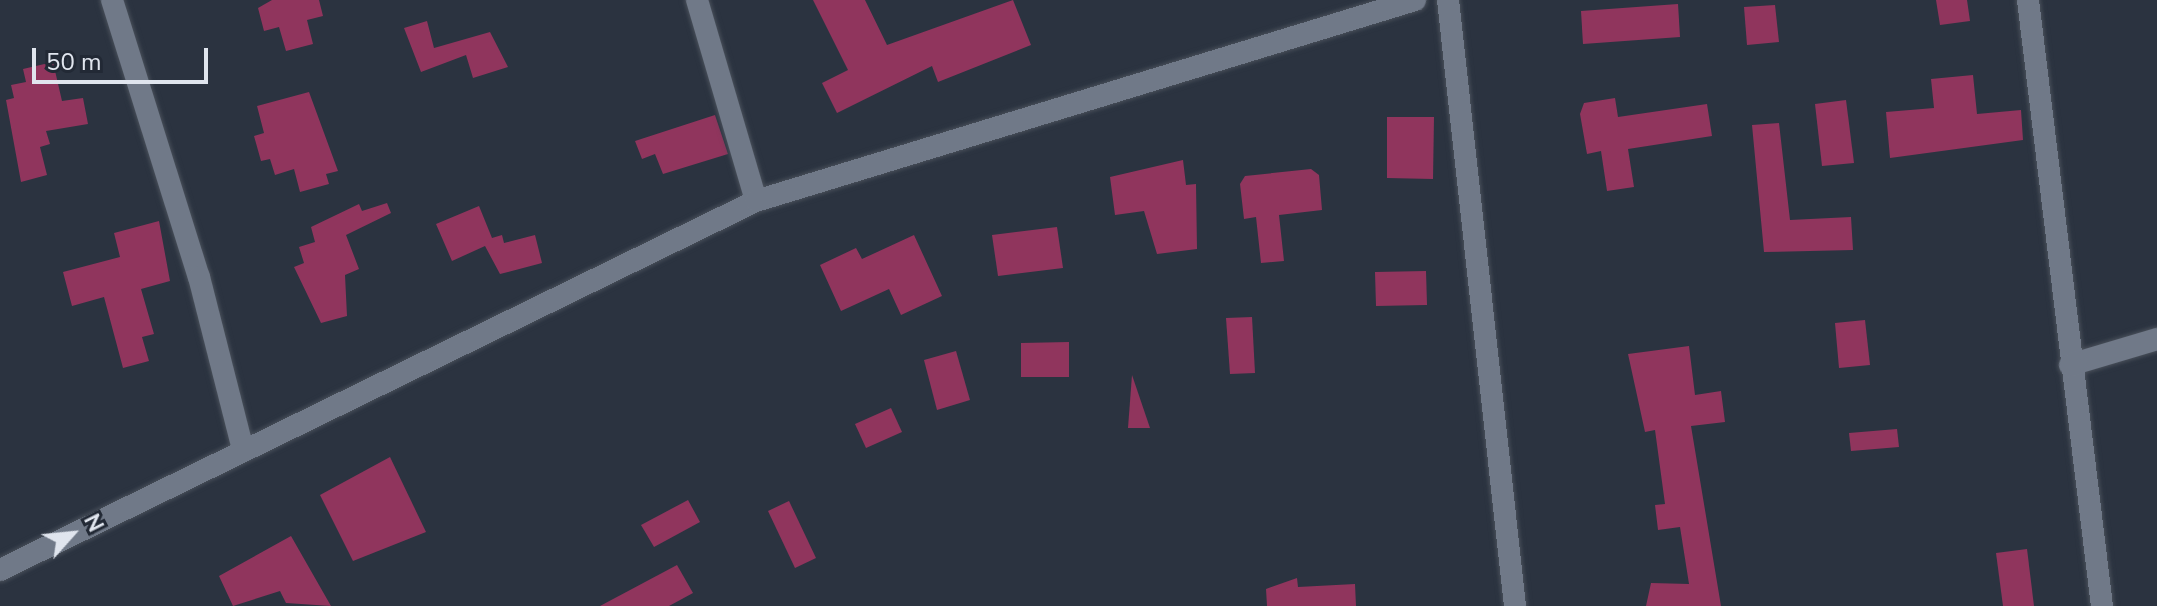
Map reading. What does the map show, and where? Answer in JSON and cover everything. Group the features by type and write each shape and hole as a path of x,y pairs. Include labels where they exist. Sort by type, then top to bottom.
{"street":[{"path":"112,0 199,277 243,450"},
{"path":"697,0 756,201"},
{"path":"0,570 756,201 1415,0"},
{"path":"1448,0 1515,606"},
{"path":"2028,0 2070,365 2102,606"},
{"path":"2070,365 2157,339"}],"building":[{"path":"272,0 319,0 323,16 307,20 313,44 286,51 279,27 264,31 258,8"},
{"path":"813,0 865,0 887,45 1013,0 1031,45 938,82 932,66 837,113 822,83 848,70"},
{"path":"1936,0 1967,0 1970,21 1940,25"},
{"path":"1678,4 1680,37 1583,44 1581,11"},
{"path":"1775,5 1779,42 1747,45 1744,7"},
{"path":"427,21 434,48 490,32 508,67 473,78 466,55 421,72 404,28"},
{"path":"53,62 62,101 83,98 88,124 46,131 50,144 40,147 47,175 21,182 6,100 14,98 11,85 26,82 23,69"},
{"path":"1973,75 1977,114 2021,110 2023,140 1890,158 1886,112 1934,108 1931,79"},
{"path":"309,92 338,171 326,174 329,184 300,192 294,169 275,175 270,159 261,161 254,136 264,133 257,106"},
{"path":"1615,98 1618,117 1707,104 1712,136 1628,149 1634,187 1607,191 1601,151 1587,154 1580,114 1584,103"},
{"path":"1846,100 1854,163 1822,166 1815,104"},
{"path":"715,115 728,154 663,174 655,154 642,159 635,141"},
{"path":"1387,117 1434,117 1433,179 1387,178"},
{"path":"1779,123 1790,220 1851,217 1853,250 1764,252 1752,125"},
{"path":"1183,160 1186,185 1196,184 1197,249 1157,254 1144,211 1115,215 1110,177"},
{"path":"1311,169 1319,175 1322,210 1279,215 1284,261 1261,263 1256,217 1244,219 1240,184 1245,176"},
{"path":"387,203 391,213 346,235 359,269 345,275 347,316 321,323 294,267 304,263 299,247 315,242 311,227 359,204 362,211"},
{"path":"479,206 492,238 502,235 504,243 535,235 542,263 500,274 485,246 452,261 436,224"},
{"path":"159,221 170,281 141,289 154,334 142,337 149,361 123,368 104,297 72,306 63,272 120,257 114,233"},
{"path":"1057,227 1063,268 998,276 992,235"},
{"path":"914,235 942,296 901,315 889,289 841,311 820,265 856,248 862,259"},
{"path":"1426,271 1427,305 1376,306 1375,272"},
{"path":"1252,317 1255,373 1230,374 1226,318"},
{"path":"1865,320 1870,365 1839,368 1835,323"},
{"path":"1069,342 1069,377 1021,377 1021,343"},
{"path":"1689,346 1695,395 1721,391 1725,422 1691,426 1721,606 1646,606 1651,583 1689,584 1680,527 1658,530 1655,505 1665,504 1655,430 1645,432 1628,354"},
{"path":"956,351 970,400 937,410 924,360"},
{"path":"1132,375 1150,428 1128,428"},
{"path":"891,408 902,432 866,448 855,424"},
{"path":"1897,429 1899,447 1851,451 1849,433"},
{"path":"390,457 426,532 353,561 320,495"},
{"path":"688,500 700,522 654,547 641,525"},
{"path":"789,501 816,558 795,568 768,511"},
{"path":"291,536 331,606 286,603 280,591 233,606 219,576"},
{"path":"2027,549 2034,606 2003,606 1996,553"},
{"path":"677,565 693,593 669,606 600,606"},
{"path":"1297,578 1298,587 1355,584 1356,606 1267,606 1266,589"}]}
